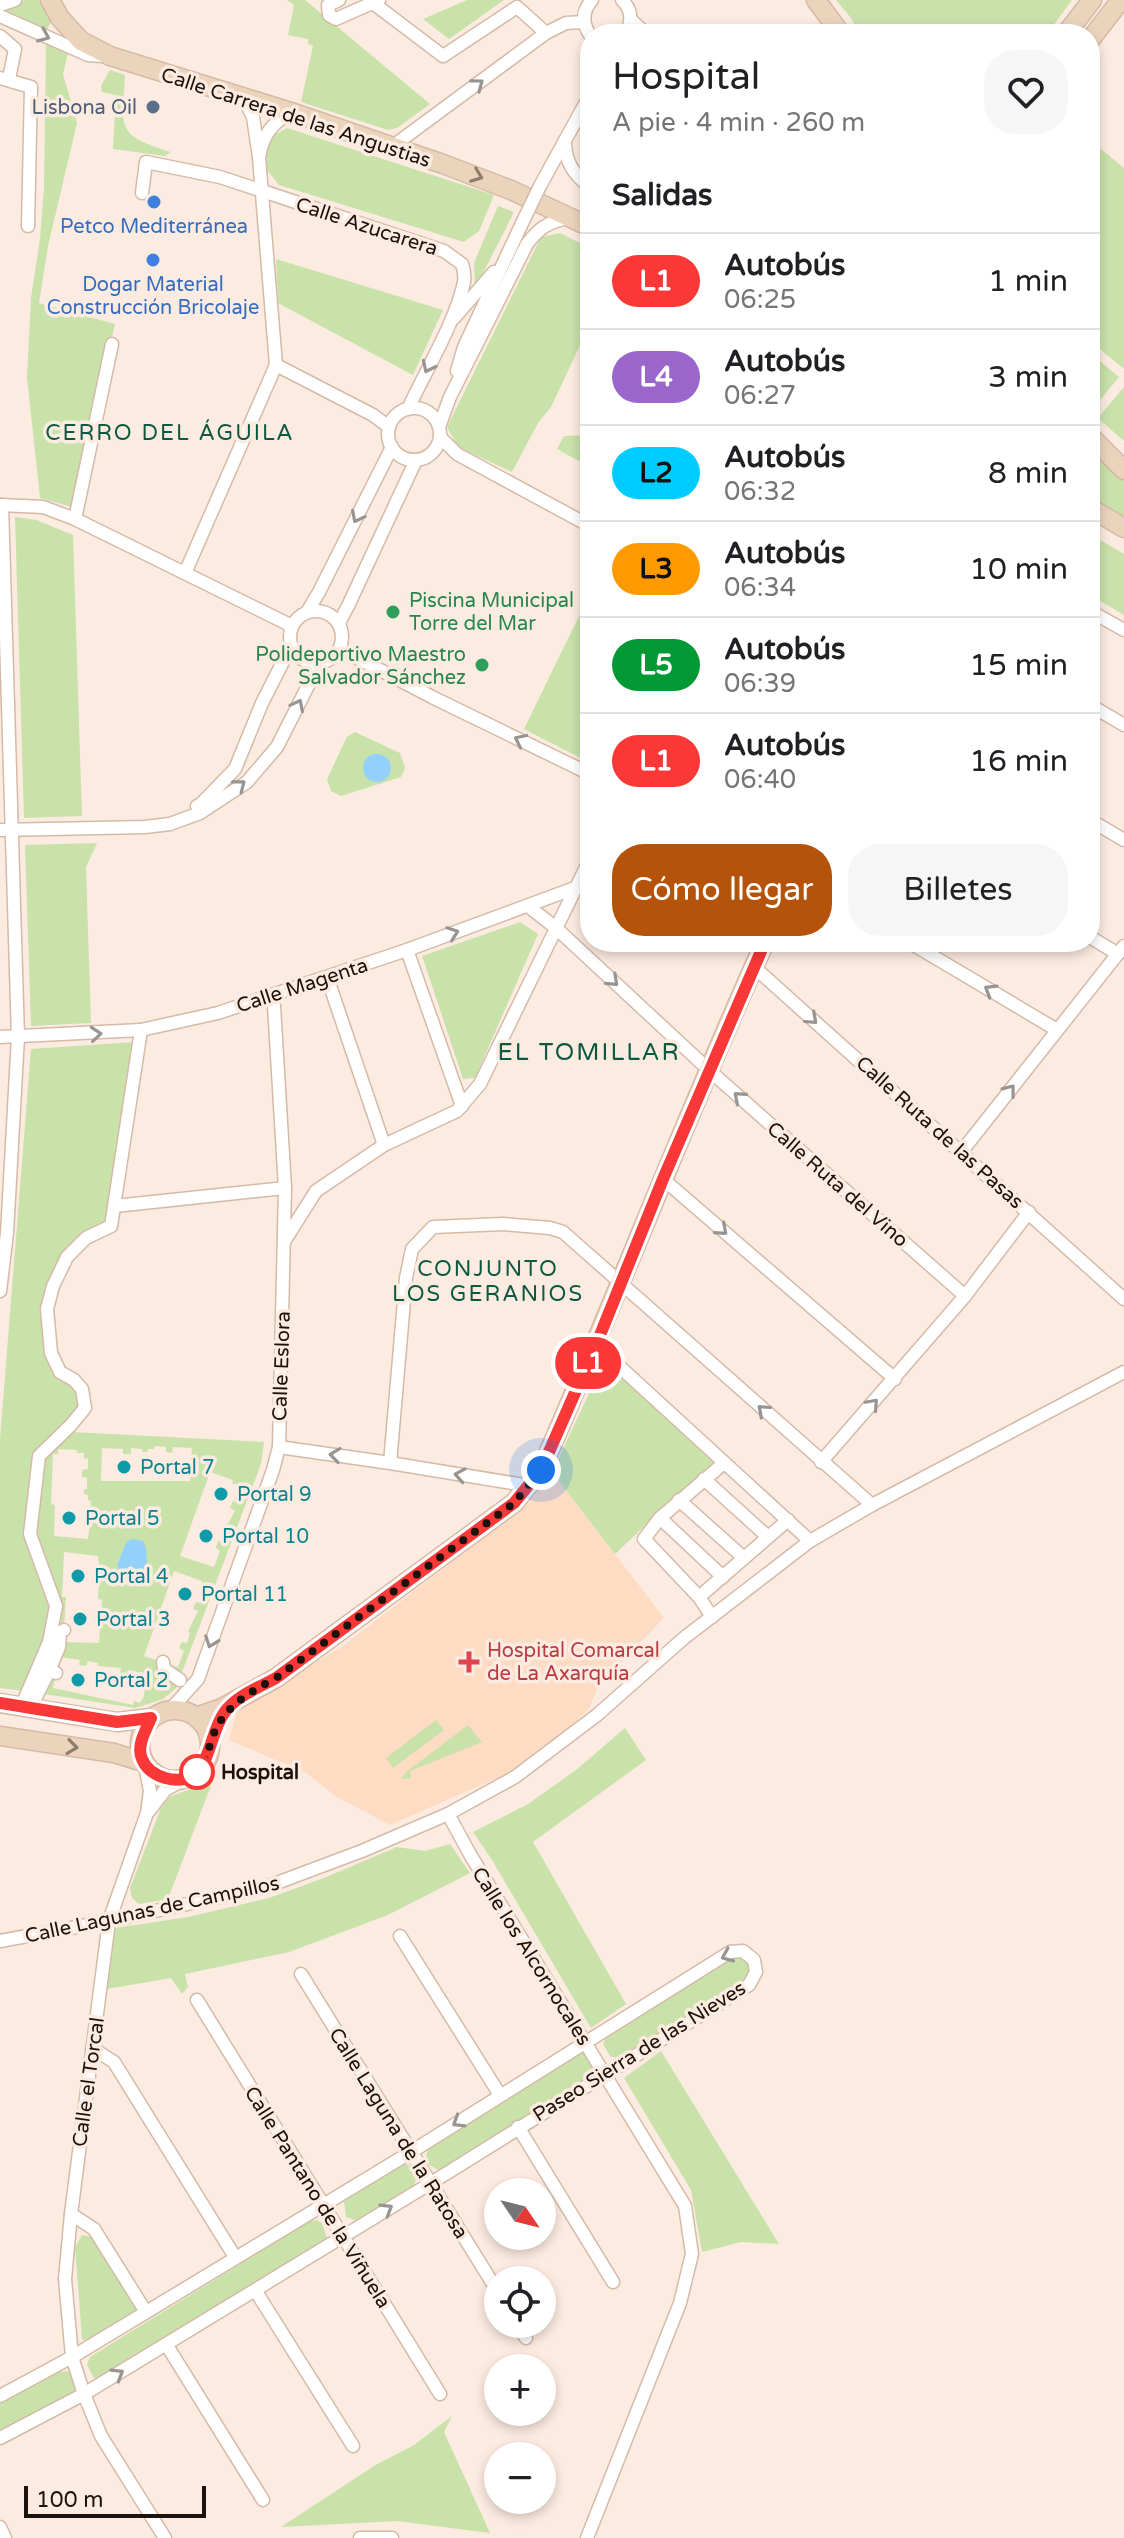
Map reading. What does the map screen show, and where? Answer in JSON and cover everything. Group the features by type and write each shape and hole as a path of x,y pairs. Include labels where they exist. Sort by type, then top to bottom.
{"street":[{"path":"0,5 15,0"},
{"path":"50,0 60,18 81,41 110,56"},
{"path":"339,0 328,5 329,15 336,19 376,1 443,56 517,7 546,33"},
{"path":"622,0 629,8 629,24"},
{"path":"816,0 834,24"},
{"path":"1074,24 1092,0"},
{"path":"1100,27 1121,0"},
{"path":"393,146 546,33 566,23 584,22 588,1"},
{"name":"Calle Carrera de las Angustias","path":"0,16 88,55 110,56 393,146 476,176 580,223"},
{"path":"631,20 635,24"},
{"path":"0,36 15,49 5,79 31,87 28,226"},
{"path":"185,573 276,365 259,157 253,117 243,97"},
{"path":"259,157 261,141 269,128 291,112"},
{"path":"402,412 389,427 392,447 406,459 416,460 429,455 434,450 464,347 540,186 580,112"},
{"path":"565,137 565,154 580,179"},
{"name":"Calle Azucarera","path":"142,193 146,162 220,177 444,251 462,264 465,279 448,325 402,412"},
{"path":"450,397 527,244 538,229 568,218"},
{"path":"448,325 504,260"},
{"path":"75,519 112,344"},
{"path":"276,365 373,415 389,427"},
{"path":"373,415 415,408 429,413 439,432 457,454"},
{"path":"1100,446 1124,470"},
{"path":"307,612 392,447"},
{"path":"434,450 457,454 580,521"},
{"path":"339,623 324,612 301,615 290,632 291,646 297,656 319,664 333,658 340,649 343,639 339,623 416,460"},
{"path":"0,1291 18,1037 6,830 1,505 43,507 75,519 292,626"},
{"path":"1100,514 1124,528"},
{"path":"1100,617 1124,630"},
{"path":"145,827 201,804 235,769 262,703 291,646"},
{"path":"340,649 580,769"},
{"path":"6,830 145,827 170,824 200,813 247,782 277,747 319,664"},
{"path":"1100,711 1124,725"},
{"path":"1100,826 1124,840"},
{"path":"285,1240 316,1191 384,1145 457,1111 480,1084 580,878"},
{"name":"Calle Magenta","path":"0,1037 141,1030 218,1013 407,950 575,888"},
{"name":"Calle Ruta del Vino","path":"528,906 580,950"},
{"path":"962,1151 1121,950 1100,941"},
{"path":"407,950 462,1106"},
{"name":"Calle Ruta del Vino","path":"582,952 710,1071 965,1296"},
{"path":"196,1717 222,1708 288,1669 514,1503 530,1486 541,1470 596,1345 761,952"},
{"path":"926,952 1057,1030"},
{"name":"Calle Ruta de las Pasas","path":"754,967 1124,1299"},
{"path":"327,977 384,1145"},
{"name":"Calle Eslora","path":"170,1710 198,1679 279,1447 285,1188 271,997"},
{"path":"27,1706 49,1642 56,1606 30,1534 39,1456 85,1408 82,1389 60,1372 51,1353 47,1309 53,1286 67,1257 86,1238 111,1226 141,1030"},
{"path":"663,1179 895,1379"},
{"path":"115,1206 285,1188"},
{"path":"821,1462 965,1296 1029,1212"},
{"path":"390,1463 406,1278 412,1249 433,1227 503,1224 550,1228 563,1232 621,1281 872,1505"},
{"path":"596,1345 810,1541"},
{"name":"Calle Lagunas de Campillos","path":"0,1941 266,1887 448,1814 515,1777 597,1715 712,1617 810,1541 1124,1372"},
{"path":"279,1447 530,1486"},
{"path":"712,1617 699,1597 644,1539 660,1518 724,1463"},
{"path":"704,1479 768,1537"},
{"path":"679,1500 744,1558"},
{"path":"660,1518 723,1577"},
{"path":"699,1597 788,1520"},
{"path":"27,1706 53,1672 60,1632 64,1630"},
{"path":"163,1662 164,1669 180,1680"},
{"path":"147,1813 165,1790 199,1772 224,1713 238,1699"},
{"path":"0,1703 117,1722 181,1710 196,1717 206,1727 211,1740"},
{"path":"147,1813 150,1791 139,1753 151,1718"},
{"path":"0,1736 114,1753 144,1763 156,1775 183,1780"},
{"name":"Calle el Torcal","path":"72,2357 65,2279 109,1921 147,1813"},
{"name":"Calle los Alcornocales","path":"448,1814 685,2206 692,2254 680,2303 587,2538"},
{"path":"400,1936 500,2095"},
{"name":"Paseo Sierra de las Nieves","path":"0,2396 72,2357 411,2152 730,1952 743,1951 754,1960 756,1972 749,1985 84,2394 0,2438"},
{"name":"Calle Laguna de la Ratosa","path":"301,1974 484,2269"},
{"name":"Calle Pantano de la Viñuela","path":"197,2000 440,2394"},
{"path":"92,2048 114,2062 235,2257"},
{"path":"518,2127 613,2282"},
{"path":"71,2214 94,2229 146,2312"},
{"path":"255,2290 353,2446"},
{"path":"166,2344 263,2500"},
{"path":"72,2357 101,2436 165,2538"},
{"path":"0,2527 5,2538"},
{"path":"360,2538 392,2538"}],"shaded area":[{"name":"Hospital Comarcal de La Axarquía","path":"552,1472 664,1618 598,1686 589,1709 564,1732 504,1775 390,1825 337,1797 306,1773 229,1740 238,1707 340,1648 529,1503"}],"green space":[{"path":"24,0 45,0 54,17 45,33 0,10"},
{"path":"287,0 305,0 430,104 397,128 388,130 301,102 313,46 308,44 308,39 288,35 294,5"},
{"path":"467,0 504,0 449,39 423,19"},
{"path":"836,0 1072,0 1054,24 854,24"},
{"path":"46,43 68,53 63,74 77,123 48,246 39,303 115,324 72,507 40,498 27,377 31,298 44,188"},
{"path":"110,70 125,75 123,118 131,134 171,152 165,156 113,149 116,95 102,92 101,86"},
{"path":"287,128 494,195 479,231 464,242 279,185 267,170 267,139"},
{"path":"1100,148 1124,168 1124,369 1100,349"},
{"path":"498,206 514,212 475,289 474,263"},
{"path":"560,233 580,243 580,345 551,407 538,423 512,472 458,447 447,427 541,237"},
{"path":"276,259 443,310 413,375 278,303"},
{"path":"1100,361 1119,377 1100,400"},
{"path":"1124,387 1124,441 1100,420 1100,416"},
{"path":"580,435 580,462 557,449 564,436"},
{"path":"1100,456 1124,479 1124,518 1100,504"},
{"path":"15,517 36,520 73,535 82,816 24,818"},
{"path":"1100,540 1124,554 1124,615 1100,601"},
{"path":"580,614 580,758 524,729"},
{"path":"355,732 400,753 405,768 401,777 341,796 331,791 327,779 347,737"},
{"path":"97,843 86,867 91,1023 31,1026 25,845"},
{"path":"520,922 538,934 475,1078 463,1079 422,956"},
{"path":"135,1042 110,1214 103,1224 78,1238 61,1257 48,1285 48,1354 80,1395 80,1406 70,1421 33,1457 24,1538 49,1603 46,1640 24,1691 0,1688 0,1439 31,1049"},
{"path":"606,1364 718,1464 676,1496 615,1554 552,1472 602,1366"},
{"path":"72,1432 264,1442 261,1464 176,1688 163,1699 135,1708 31,1692 54,1643 58,1624 58,1605 49,1569 34,1537 44,1459 61,1434","holes":["155,1446 166,1447 166,1452 172,1453 173,1447 192,1448 190,1481 101,1481 102,1448 123,1449 123,1454 131,1454 131,1448 142,1449 142,1452","58,1449 77,1450 88,1459 88,1469 82,1470 82,1477 87,1478 84,1494 91,1501 90,1512 85,1512 84,1520 90,1520 88,1539 54,1536 55,1505 51,1504 53,1454 58,1454","210,1472 243,1487 238,1503 233,1501 230,1508 235,1511 224,1531 227,1532 223,1543 218,1541 216,1548 220,1551 214,1567 180,1556","64,1552 98,1556 100,1573 93,1574 92,1581 99,1581 98,1599 102,1600 101,1617 95,1617 94,1624 100,1625 99,1643 63,1642 66,1597 62,1597","174,1571 202,1581 201,1585 207,1587 201,1603 196,1602 193,1609 198,1611 188,1632 187,1643 182,1642 179,1648 184,1651 178,1667 167,1664 175,1678 160,1688 174,1678 160,1668 159,1661 144,1656","60,1657 80,1660 79,1665 86,1666 88,1661 98,1663 98,1666 121,1668 120,1673 127,1674 128,1670 145,1673 142,1684 145,1685 144,1696 140,1703 134,1701 133,1705 53,1688"]},
{"path":"436,1720 444,1730 393,1768 386,1758"},
{"path":"468,1725 482,1742 410,1771 411,1778 401,1779 406,1772"},
{"path":"625,1728 646,1760 533,1842 626,2004 591,2028 473,1832 528,1804 576,1770"},
{"path":"216,1772 168,1899 139,1904 132,1898 130,1888 161,1808 169,1797 196,1787"},
{"path":"450,1844 470,1873 388,1915 289,1952 185,1974 188,1987 182,1994 171,1978 107,1989 115,1928 188,1917 269,1898 397,1847 425,1851"},
{"path":"737,1955 744,1957 752,1971 749,1978 619,2059 610,2056 603,2044 607,2036"},
{"path":"661,2051 779,2244 741,2242 702,2252 691,2190 624,2078"},
{"path":"583,2053 589,2055 595,2066 590,2077 446,2167 439,2170 428,2163 426,2157 431,2146"},
{"path":"405,2164 412,2166 417,2176 414,2185 358,2221 346,2217 344,2201"},
{"path":"310,2221 322,2223 327,2238 323,2244 100,2380 94,2378 87,2365 90,2357"},
{"path":"82,2235 92,2237 137,2311 87,2341 82,2339 75,2247"},
{"path":"67,2371 76,2381 74,2394 0,2434 0,2402 58,2372"},
{"path":"452,2416 444,2432 490,2533 397,2521 281,2527 374,2466 414,2445"}],"water":[{"path":"377,754 387,758 391,768 387,778 377,782 367,778 363,768 367,758"},
{"path":"127,1541 143,1541 146,1548 147,1565 138,1577 123,1572 117,1565"}],"bus line":[{"name":"L1","path":"0,1703 117,1722 151,1718 139,1753 143,1762 156,1775 183,1780 199,1772 224,1713 238,1699 276,1678 514,1503 541,1470 761,952"}],"place":[{"name":"Lisbona Oil","path":"153,107"},
{"name":"Petco Mediterránea","path":"154,202"},
{"name":"Dogar Material Construcción Bricolaje","path":"153,260"},
{"name":"Piscina Municipal Torre del Mar","path":"393,612"},
{"name":"Polideportivo Maestro Salvador Sánchez","path":"482,665"},
{"name":"Portal 7","path":"124,1467"},
{"name":"Portal 9","path":"221,1494"},
{"name":"Portal 5","path":"69,1518"},
{"name":"Portal 10","path":"206,1536"},
{"name":"Portal 4","path":"78,1576"},
{"name":"Portal 11","path":"185,1594"},
{"name":"Portal 3","path":"80,1619"},
{"name":"Hospital Comarcal de La Axarquía","path":"469,1662"},
{"name":"Portal 2","path":"78,1680"},
{"name":"Hospital","path":"197,1772"}],"district":[{"name":"CERRO DEL ÁGUILA","path":"170,432"},
{"name":"EL TOMILLAR","path":"589,1052"},
{"name":"CONJUNTO LOS GERANIOS","path":"488,1280"}],"route":[{"path":"197,1772 208,1755 211,1740 224,1713 238,1699 276,1678 514,1503 541,1470"}]}
